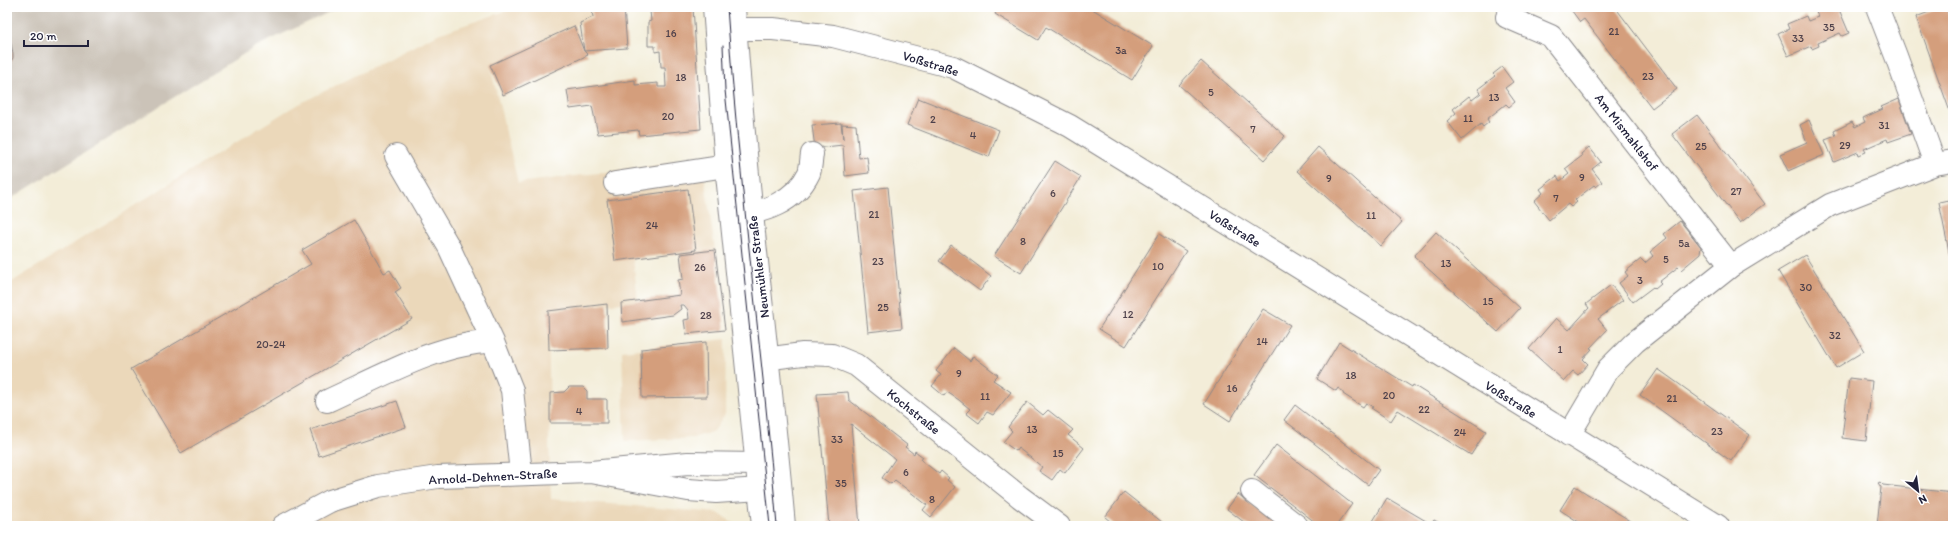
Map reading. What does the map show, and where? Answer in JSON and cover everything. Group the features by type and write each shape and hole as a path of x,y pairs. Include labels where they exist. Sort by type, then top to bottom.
{"street":[{"name":"Neumühler Straße","path":"714,7 726,29"},
{"name":"Neumühler Straße","path":"734,7 726,29 741,214 747,361 763,526"},
{"path":"1569,435 1608,369 1635,342 1731,266 1830,205 1944,163 1896,56 1877,7"},
{"name":"Am Mismahlshof","path":"1507,17 1551,36 1731,266"},
{"name":"Voßstraße","path":"726,29 773,29 833,36 953,67 1070,126 1718,526"},
{"path":"741,214 776,205 787,198 800,186 810,171 812,154"},
{"path":"396,156 449,247 493,342 512,390 521,473"},
{"path":"616,183 736,164"},
{"name":"Neumühler Straße","path":"741,214 769,359 784,526"},
{"path":"327,401 428,356 478,342 493,342"},
{"name":"Kochstraße","path":"747,361 803,354 832,355 856,365 1020,497 1060,526"},
{"name":"Arnold-Dehnen-Straße","path":"283,526 330,501 378,486 438,477 521,473 591,472 688,463 758,464 772,469 779,475 773,483 760,489 716,492 688,490 591,472"},
{"path":"1252,491 1298,526"}],"shaded area":[{"path":"7,7 340,7 255,47 7,201"},
{"path":"518,7 591,7 593,17 490,65 518,183 702,160 715,250 633,259 638,301 548,312 551,499 718,513 738,526 7,526 7,285 293,107 438,34"},
{"path":"726,339 725,414 714,431 693,438 625,441 622,351"}],"building":[{"path":"591,7 624,7 627,48 584,51 580,23 593,17"},
{"path":"665,7 693,7 701,129 639,135 638,130 598,134 592,106 570,109 567,90 635,80 635,85 658,83 658,87 666,87 665,67 661,67 660,51 655,52 655,46 648,46 648,22 651,21 650,11 665,10"},
{"path":"999,7 1089,7 1153,46 1132,80 1046,27 1038,40 995,14"},
{"path":"1569,7 1615,7 1677,89 1652,108 1584,19 1580,22"},
{"path":"1826,7 1838,7 1849,33 1842,36 1840,33 1818,43 1819,46 1812,49 1811,46 1788,56 1778,34 1789,29 1787,24 1806,16 1808,21 1818,17 1816,11"},
{"path":"1942,7 1946,7 1953,27 1953,120 1916,17"},
{"path":"574,26 584,51 588,55 503,95 490,65"},
{"path":"7,38 11,44 13,58 7,67"},
{"path":"1201,61 1285,136 1264,160 1179,85"},
{"path":"1502,67 1513,82 1505,88 1515,102 1509,107 1506,104 1487,119 1489,122 1483,127 1481,124 1462,140 1447,121 1456,113 1453,109 1469,96 1472,100 1481,93 1478,89 1495,76 1493,74"},
{"path":"918,98 999,130 989,157 907,125"},
{"path":"1899,99 1911,134 1888,142 1887,139 1864,149 1866,152 1859,155 1858,152 1834,162 1825,140 1836,136 1834,131 1852,122 1855,127 1865,122 1863,118 1883,109 1881,107"},
{"path":"1697,115 1765,204 1740,223 1672,134"},
{"path":"1809,120 1824,155 1788,171 1780,154 1807,142 1800,125"},
{"path":"841,123 843,139 842,124 856,125 859,158 867,157 869,173 845,176 843,145 815,148 812,125"},
{"path":"1318,147 1402,222 1381,246 1297,171"},
{"path":"1589,147 1601,162 1592,169 1602,182 1596,187 1594,185 1575,200 1577,202 1571,207 1568,204 1549,220 1534,201 1543,193 1540,189 1557,176 1560,181 1569,174 1565,169 1582,156 1581,154"},
{"path":"1055,161 1081,177 1021,273 994,256"},
{"path":"888,187 902,328 868,332 854,191"},
{"path":"688,189 696,250 615,261 607,200"},
{"path":"1953,199 1953,267 1952,267 1939,202"},
{"path":"354,220 384,273 390,270 401,288 395,292 412,319 181,453 131,369 311,264 302,250"},
{"path":"1680,221 1701,247 1700,254 1681,270 1678,267 1659,282 1661,284 1655,289 1653,287 1633,302 1619,283 1628,276 1625,272 1641,259 1645,263 1653,256 1650,252 1667,238 1664,234"},
{"path":"1436,232 1520,308 1498,332 1414,256"},
{"path":"1159,234 1186,251 1126,346 1099,329"},
{"path":"951,245 991,276 980,291 939,261"},
{"path":"715,250 725,330 686,334 684,320 689,319 688,310 684,305 680,305 681,309 673,315 622,322 621,303 680,295 678,280 683,279 680,254"},
{"path":"1805,255 1864,351 1836,368 1778,271"},
{"path":"1611,285 1623,300 1598,319 1607,330 1590,348 1592,349 1583,359 1588,364 1578,375 1573,371 1564,381 1529,349 1556,318 1569,330 1589,308 1586,304"},
{"path":"607,304 608,348 549,350 548,311"},
{"path":"1263,309 1290,325 1230,421 1204,404"},
{"path":"706,342 707,397 642,398 641,349"},
{"path":"1339,342 1412,387 1413,385 1486,431 1471,455 1398,410 1391,421 1366,403 1363,407 1343,394 1344,392 1338,388 1336,391 1317,379"},
{"path":"954,348 970,361 973,356 998,375 993,380 1011,392 993,415 987,412 979,423 966,413 970,409 959,400 947,392 944,396 932,386 941,375 936,371"},
{"path":"1658,369 1750,435 1731,461 1640,395"},
{"path":"1849,378 1872,381 1866,441 1842,438"},
{"path":"569,387 583,387 587,391 587,399 606,399 607,423 550,423 550,393 564,392"},
{"path":"848,392 849,400 907,445 905,447 914,454 915,451 923,457 921,460 939,474 941,471 949,478 947,480 955,487 931,517 923,510 927,505 895,480 891,484 882,478 895,459 851,424 860,526 829,526 817,394"},
{"path":"397,401 406,427 319,456 310,430"},
{"path":"1027,402 1043,415 1048,410 1073,430 1068,435 1084,448 1065,473 1060,469 1052,480 1039,471 1042,467 1031,458 1018,448 1016,451 1003,442 1012,431 1008,427"},
{"path":"1295,405 1379,470 1368,485 1284,420"},
{"path":"1276,445 1352,504 1336,526 1320,526 1254,475"},
{"path":"1880,482 1883,485 1953,493 1953,526 1877,526 1881,487 1878,483"},
{"path":"1575,486 1639,526 1585,526 1560,510"},
{"path":"1124,492 1167,526 1116,526 1105,517"},
{"path":"1238,494 1280,526 1249,526 1227,509"},
{"path":"1387,498 1431,524 1434,520 1445,526 1370,526"}],"tram line":[{"path":"727,7 737,137 765,396 777,526"},
{"path":"723,45 725,90 770,526"}]}
